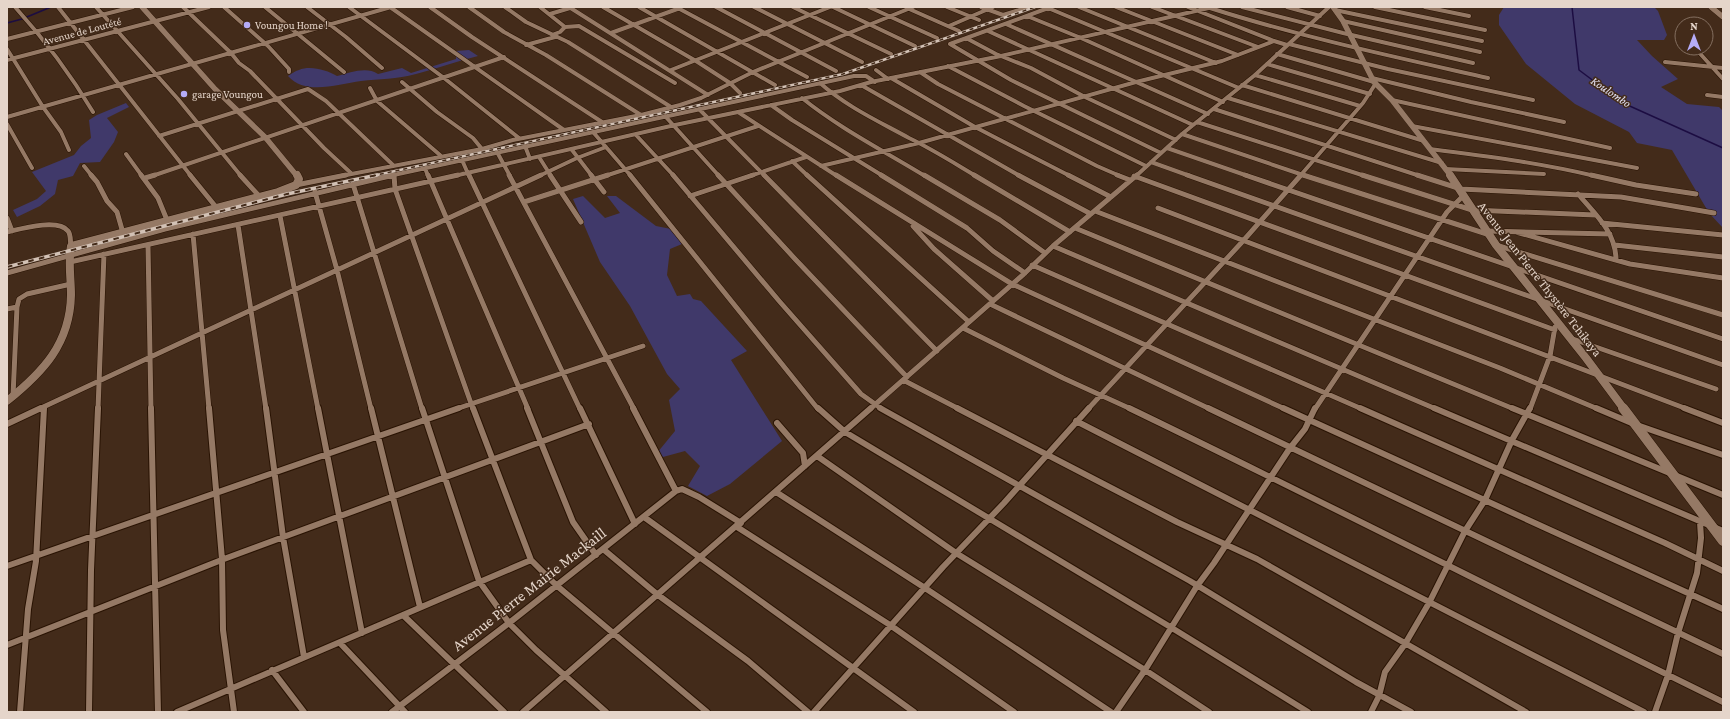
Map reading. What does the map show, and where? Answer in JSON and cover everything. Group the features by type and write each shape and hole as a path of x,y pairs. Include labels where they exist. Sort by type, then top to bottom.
{"street":[{"path":"15,7 37,31 83,95 93,112"},
{"path":"58,7 120,84 159,136 184,165 197,186 216,207"},
{"path":"96,7 178,99 197,124 260,197"},
{"path":"7,39 133,7"},
{"path":"142,7 215,89 265,137 297,175 299,179 296,185"},
{"path":"183,7 231,53 239,63 250,71 352,174"},
{"name":"Avenue de Loutété","path":"7,60 208,7"},
{"path":"224,7 264,43 289,69 289,72"},
{"path":"266,7 344,72"},
{"path":"307,7 330,24 382,68"},
{"path":"349,7 444,78 519,138"},
{"path":"7,117 391,7 474,68 564,130"},
{"path":"430,7 469,36 504,57 602,122"},
{"path":"469,7 504,32 546,55 641,115"},
{"path":"505,7 526,22 568,42 671,107"},
{"path":"540,7 565,27"},
{"path":"550,14 570,7 708,94"},
{"path":"603,7 696,61 730,83 740,93"},
{"path":"639,7 775,85"},
{"path":"611,33 679,7 807,77"},
{"path":"716,7 836,71"},
{"path":"754,7 862,62"},
{"path":"793,7 891,54"},
{"path":"671,70 786,23 830,7"},
{"path":"833,7 915,46"},
{"path":"869,7 937,38"},
{"path":"947,7 979,20"},
{"path":"981,7 1003,15 1028,7"},
{"path":"949,26 993,7"},
{"path":"1161,153 1011,80 950,44 1049,7 1104,33 1240,87 1424,141"},
{"path":"1079,7 1216,63"},
{"path":"1116,7 1238,55"},
{"path":"1152,7 1258,47"},
{"path":"1188,7 1274,41 1365,64 1534,100"},
{"path":"1242,7 1473,63"},
{"path":"1287,7 1320,16"},
{"path":"523,712 615,634 845,432 1025,273 1053,246 1093,213 1182,134 1255,75 1329,7"},
{"path":"1375,7 1485,30"},
{"path":"1425,7 1469,16"},
{"path":"1711,7 1723,17"},
{"path":"70,253 123,232 216,207 260,197 296,185 393,165 482,149 519,138 641,115 691,102 753,72 871,25 909,8 959,31"},
{"path":"7,424 604,145 675,125 830,93 890,78 1001,56 1212,8 1299,34 1488,78"},
{"path":"1334,8 1482,41"},
{"name":"Avenue Jean Pierre Thystère Tchikaya","path":"1334,8 1343,21 1374,81 1392,100 1444,166 1496,245 1540,301 1555,326 1568,337 1599,374 1634,424 1723,541"},
{"path":"1027,16 1081,38 1162,76 1223,102"},
{"path":"1343,21 1480,52"},
{"path":"1006,24 1055,44 1208,114"},
{"path":"526,45 553,36 565,27 579,26 675,83"},
{"path":"988,31 1030,49 1112,89 1195,123 1314,159 1453,205 1472,210 1595,215"},
{"path":"966,38 1176,140"},
{"path":"821,166 919,143 1136,82 1216,63 1274,41"},
{"path":"7,49 14,58 43,107 61,132 69,150"},
{"path":"1277,54 1374,81 1564,122"},
{"path":"1702,56 1723,79"},
{"path":"145,178 265,137 339,114 504,57"},
{"path":"1665,62 1723,68"},
{"path":"1267,64 1370,94"},
{"path":"948,66 1034,111 1146,166"},
{"path":"876,70 975,127 1084,185 1111,197"},
{"path":"920,72 938,84 1097,166 1260,222 1403,276 1555,326 1550,356 1528,414 1512,440 1500,469 1484,500 1465,530 1428,603 1405,644 1385,672 1380,684 1378,696 1371,712"},
{"path":"7,273 70,253 315,192 859,75 866,76 875,82"},
{"path":"1255,75 1360,106"},
{"path":"814,712 890,625 988,518 1004,503 1076,421 1188,302 1204,282 1260,222 1339,132 1370,94 1374,81"},
{"path":"402,82 437,112 473,138 482,149"},
{"path":"820,83 830,93 847,105 919,143 1072,230 1359,345 1723,495"},
{"path":"861,86 948,135 1093,213 1223,261 1540,384 1634,424 1723,455"},
{"path":"370,88 377,101 440,156"},
{"path":"159,136 277,98 311,89 393,165"},
{"path":"1707,95 1723,96"},
{"path":"802,98 812,107 884,152 1000,220 1045,253"},
{"path":"1228,98 1444,166 1544,174"},
{"path":"740,100 751,109"},
{"path":"1392,100 1610,148"},
{"path":"770,105 967,228 993,251 1025,273"},
{"path":"698,109 727,136 937,351"},
{"path":"1214,109 1326,145 1462,192 1578,194 1630,198 1714,213"},
{"path":"738,112 806,157 1012,284 1723,610"},
{"path":"665,116 675,125 692,148 905,378 1046,455 1177,522 1257,559 1526,712"},
{"path":"7,124 32,168"},
{"path":"524,202 559,189 758,126"},
{"path":"1412,126 1637,168"},
{"path":"593,132 626,168 684,244 821,412 845,432 1172,628 1308,712"},
{"path":"1182,134 1442,220 1488,233 1516,232 1610,234"},
{"path":"636,135 659,158 780,302 861,394 875,404 1018,486 1190,581 1212,597 1258,622 1378,696 1411,712"},
{"path":"70,253 104,254 357,199 539,157 604,145"},
{"path":"525,146 530,159"},
{"path":"1167,148 1723,339"},
{"path":"1430,149 1507,158 1556,167 1636,185 1696,194"},
{"path":"572,150 604,192"},
{"path":"497,152 676,491 684,490 699,497 890,625 1014,712"},
{"path":"126,154 145,178 158,198 167,220"},
{"path":"539,157 581,222"},
{"path":"690,196 806,157"},
{"path":"462,160 635,524"},
{"path":"792,161 969,322"},
{"path":"1151,162 1723,365"},
{"path":"84,166 97,182 107,202 117,212 123,232"},
{"path":"425,168 519,387 573,522 596,555"},
{"path":"394,175 395,190 411,236 440,312 471,403 531,560 556,585 707,712"},
{"path":"353,184 373,253 400,330 425,419 479,582 509,623 606,712"},
{"path":"315,192 337,270 420,607"},
{"path":"1116,712 1172,628 1197,586 1227,544 1290,448 1302,435 1316,406 1341,368 1359,345 1403,276 1462,192"},
{"path":"1578,194 1610,234 1616,245 1616,260"},
{"path":"1158,208 1599,374 1723,424"},
{"path":"280,216 362,634"},
{"path":"7,218 10,232 40,226 60,226 66,229 68,233 70,253 71,284 71,299 66,333 42,371 10,399"},
{"path":"908,221 934,249 991,302 1124,369 1723,654"},
{"path":"1602,223 1723,235"},
{"path":"238,225 283,537 304,657"},
{"path":"1516,232 1616,260 1654,268 1723,278"},
{"path":"193,234 222,559 223,630 234,712"},
{"path":"148,245 151,357 150,409 154,514 154,586 158,712"},
{"path":"1496,245 1723,315"},
{"path":"1616,245 1723,256"},
{"path":"1053,246 1188,302 1723,531"},
{"path":"89,712 98,381 104,254"},
{"path":"1032,265 1500,469 1698,558 1723,571"},
{"path":"10,399 13,380 17,307 19,299 22,296 71,284"},
{"path":"7,309 17,307"},
{"path":"963,328 1063,378 1271,477 1447,566 1723,702"},
{"path":"1568,337 1716,389"},
{"path":"7,566 378,435 643,346"},
{"path":"20,712 28,609 36,556 44,407"},
{"path":"1076,421 1250,509 1428,603 1644,712"},
{"path":"777,423 803,453 805,466"},
{"path":"7,645 91,610 222,559 588,424"},
{"path":"817,456 956,553 1210,712"},
{"name":"Avenue Pierre Mairie Mackaill","path":"392,712 402,709 455,664 676,491"},
{"path":"776,492 925,588 1111,712"},
{"path":"644,517 771,610 854,667 914,712"},
{"path":"1655,712 1668,675 1678,633 1697,573 1701,538 1700,522"},
{"path":"603,549 658,595 748,661 808,712"},
{"path":"177,712 272,670 362,634 420,607 531,560"},
{"path":"403,615 504,712"},
{"path":"340,643 402,709"},
{"path":"272,670 304,712"}],"shaded area":[{"path":"1504,7 1654,7 1658,11 1667,35 1664,40 1637,40 1652,56 1678,79 1661,87 1687,104 1719,107 1723,111 1723,228 1709,213 1672,150 1637,143 1629,132 1575,104 1526,64 1499,25 1499,15"},
{"path":"469,50 478,56 409,76 361,81 333,86 313,87 304,86 295,82 288,76 298,70 308,68 323,70 337,76 363,70 378,74 402,68 411,73 456,59 456,51"},
{"path":"126,103 129,107 107,118 118,132 114,142 100,162 80,163 73,176 58,180 55,194 40,206 17,217 13,210 37,199 46,191 32,172 74,155 81,146 91,138 89,120 97,115"},
{"path":"583,196 605,218 620,213 607,196 616,196 656,226 671,229 682,244 670,249 667,275 677,296 690,294 693,299 701,301 747,351 731,360 782,441 730,484 707,496 688,486 700,466 685,451 663,457 657,453 675,431 669,400 680,389 667,374 630,306 600,262 573,199"}],"waterway":[{"path":"7,23 22,19 51,7"},
{"name":"Koulombo","path":"1572,7 1579,70 1623,103 1723,148"}],"railway":[{"path":"372,176 843,74 1035,7"},
{"path":"7,267 287,194 377,175"}],"place":[{"name":"Voungou Home !","path":"247,25"},
{"name":"garage Voungou","path":"184,94"}]}
